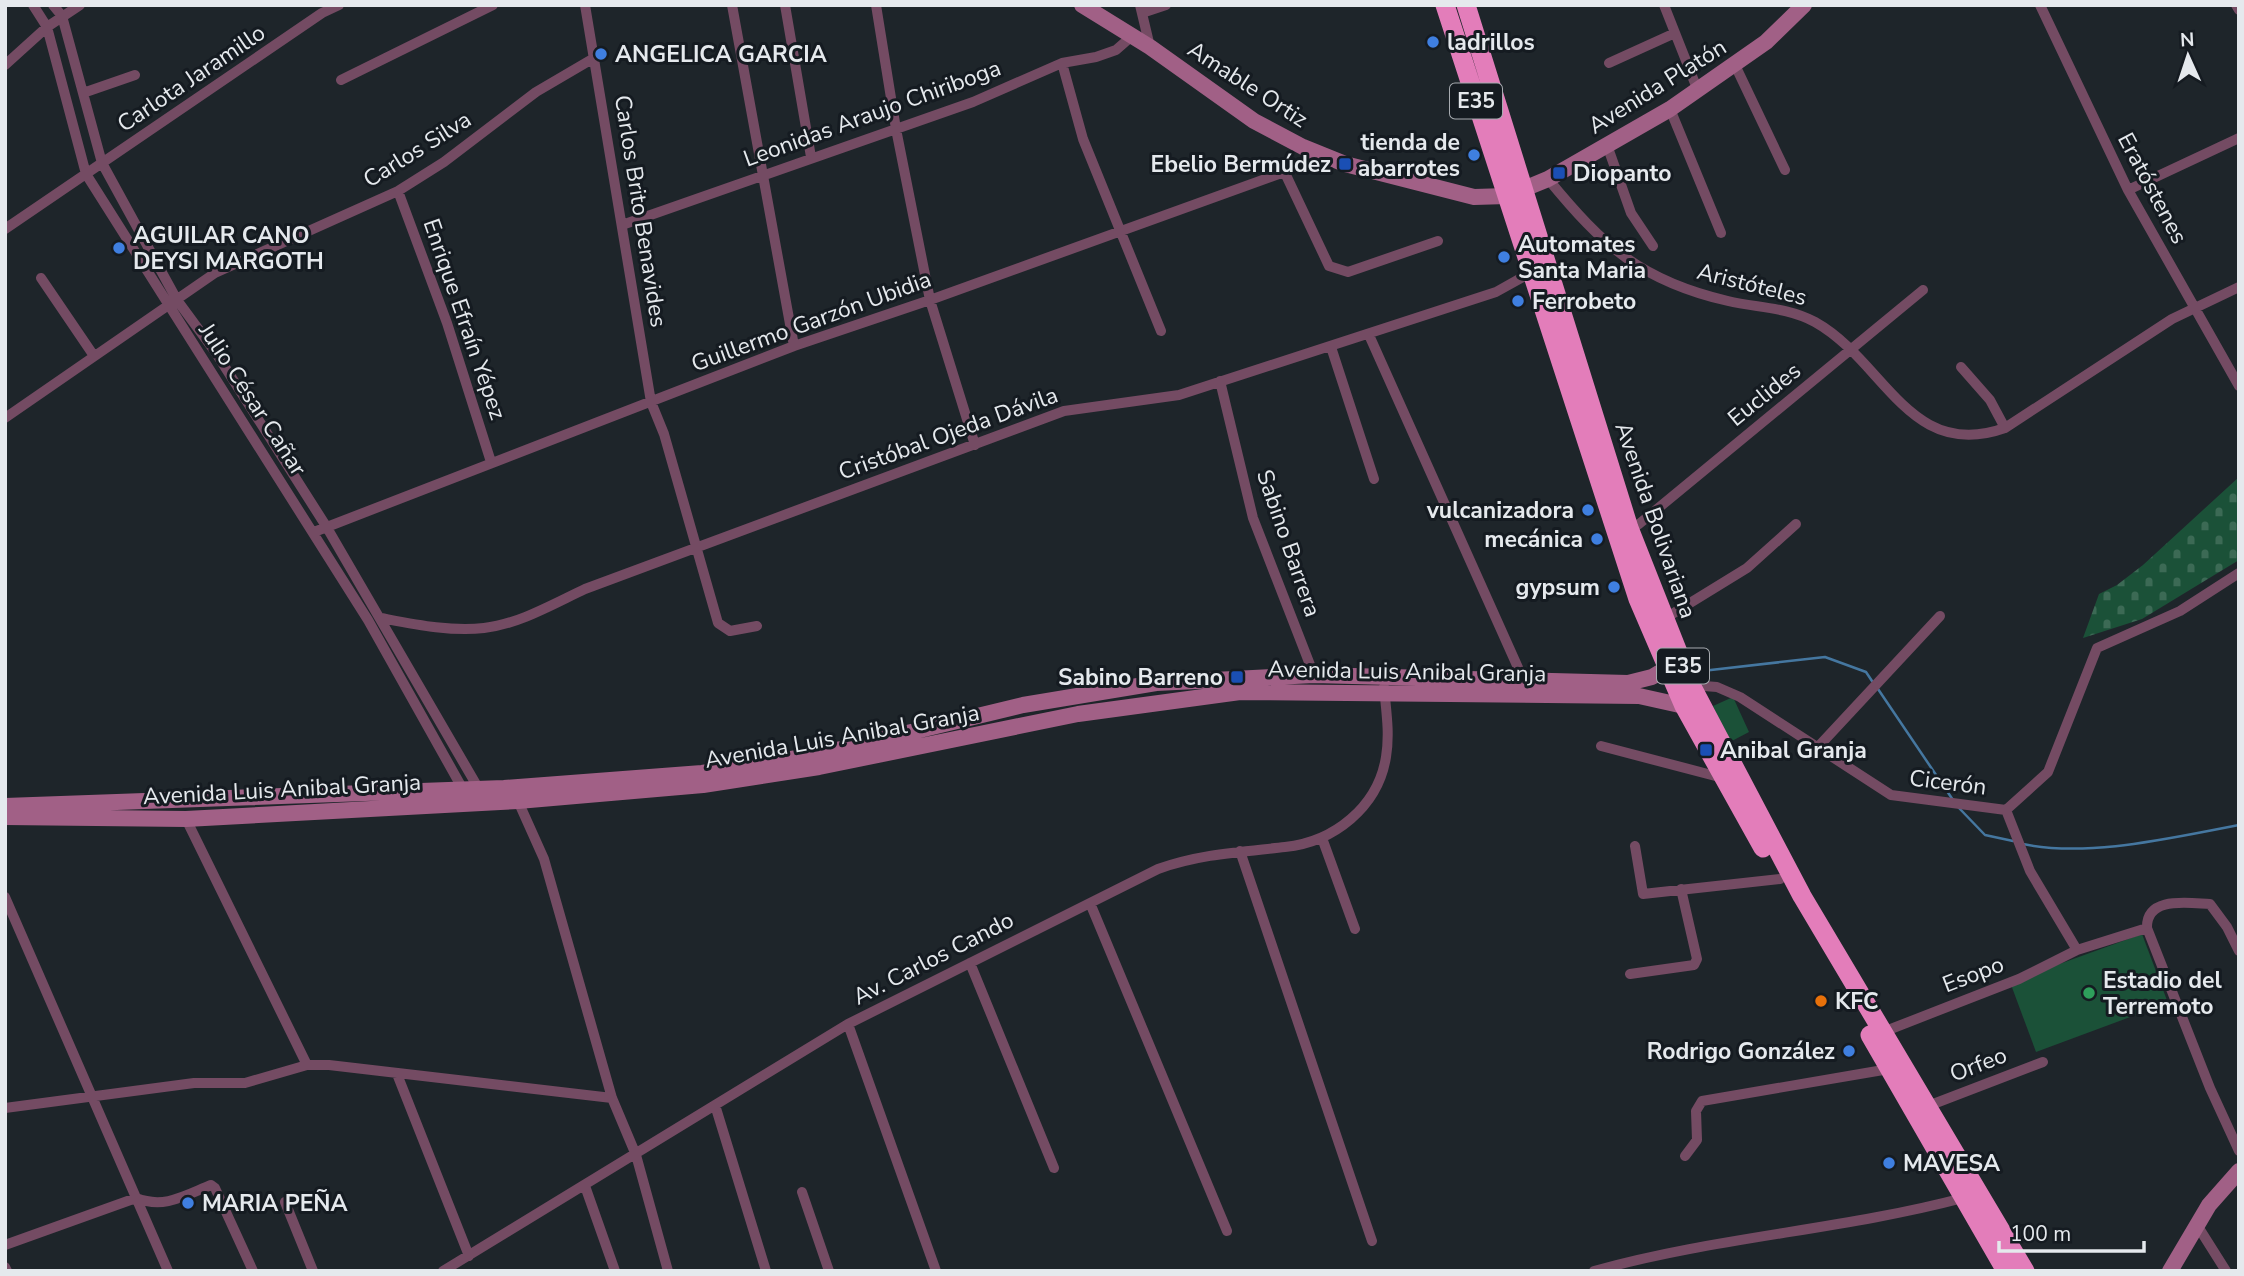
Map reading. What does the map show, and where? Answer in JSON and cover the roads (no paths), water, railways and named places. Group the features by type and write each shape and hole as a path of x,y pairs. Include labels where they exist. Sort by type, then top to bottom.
{"highway":[{"name":"Avenida Bolivariana","path":"1445,5 1515,192 1629,528 1691,685 1802,896 2025,1271"},
{"name":"Avenida Bolivariana","path":"1466,5 1515,192 1532,272 1608,511 1667,668 1723,779 2006,1271"}],"main road":[{"name":"Amable Ortiz","path":"1082,5 1150,47 1254,121 1326,157 1474,197 1515,192"},
{"name":"Avenida Platón","path":"1515,192 1548,178 1698,91 1792,19 1804,5"},
{"name":"Avenida Luis Anibal Granja","path":"5,817 186,819 475,796 702,773 816,755 1074,695 1156,683 1314,675 1628,683 1652,677 1667,668"},
{"name":"Avenida Luis Anibal Granja","path":"5,806 475,796 518,801 703,785 819,767 1078,714 1240,692 1639,696 1684,706"},
{"path":"2170,1271 2219,1192 2239,1171"}],"street":[{"name":"Julio César Cañar","path":"33,5 47,27 86,174 172,303 475,796"},
{"name":"Julio César Cañar","path":"53,5 62,16 102,163 172,303 216,352 326,526 381,618 475,796"},
{"path":"5,65 47,27 80,5"},
{"name":"Carlota Jaramillo","path":"5,229 322,13 338,5"},
{"path":"341,80 493,5"},
{"name":"Carlos Brito Benavides","path":"586,5 651,402 664,434 718,623 730,631 757,626"},
{"path":"732,5 794,346"},
{"path":"785,5 811,158"},
{"path":"876,5 896,128 930,300 975,445"},
{"path":"1150,47 1141,9 1166,5"},
{"path":"1664,5 1698,91"},
{"name":"Eratóstenes","path":"2040,5 2128,190 2239,386"},
{"path":"2236,5 2239,10"},
{"path":"1609,63 1675,33"},
{"name":"Leonidas Araujo Chiriboga","path":"622,225 973,103 1062,63 1096,57 1116,50 1132,36"},
{"name":"Carlos Silva","path":"5,418 215,273 398,191 444,162 536,92 594,58"},
{"path":"1062,63 1083,139 1161,331"},
{"path":"1735,65 1785,170"},
{"path":"83,93 135,75"},
{"path":"1670,109 1721,233"},
{"path":"2128,190 2239,138"},
{"path":"1607,145 1631,213 1653,246"},
{"name":"Guillermo Garzón Ubidia","path":"314,532 794,346 930,300 1326,157"},
{"path":"1285,173 1329,266 1338,271 1348,272 1438,241"},
{"name":"Aristóteles","path":"1548,178 1587,227 1626,260 1674,286 1730,301 1794,312 1816,323 1852,349 1914,417 1935,430 1983,436 2005,428 2194,307 2239,287"},
{"name":"Enrique Efraín Yépez","path":"398,191 431,278 491,462"},
{"name":"Cristóbal Ojeda Dávila","path":"381,618 485,628 528,616 585,589 1064,411 1179,395 1496,292 1532,272"},
{"path":"41,278 94,356"},
{"name":"Euclides","path":"1629,528 1639,524 1923,290"},
{"path":"1369,335 1524,681"},
{"path":"1331,347 1374,479"},
{"path":"1961,367 1990,400 2005,428"},
{"name":"Sabino Barrera","path":"1220,381 1253,518 1314,675"},
{"path":"1664,620 1747,568 1796,524"},
{"name":"Cicerón","path":"1691,685 1717,687 1741,697 1891,795 2006,810 2048,772 2097,648 2180,611 2239,573"},
{"path":"1818,747 1940,616"},
{"name":"Av. Carlos Cando","path":"443,1271 848,1024 1090,903 1180,861 1240,851 1287,847 1322,838 1352,820 1373,793 1386,759 1388,726 1383,677"},
{"path":"1601,746 1723,779"},
{"path":"518,801 544,859 612,1098 636,1155 668,1271"},
{"path":"2006,810 2029,871 2077,950"},
{"path":"186,819 307,1065"},
{"path":"1322,838 1355,929"},
{"path":"1635,846 1643,894 1780,879"},
{"path":"1240,851 1372,1241"},
{"path":"1630,974 1694,965 1697,959 1681,889"},
{"path":"5,897 168,1271"},
{"path":"1090,903 1227,1231"},
{"path":"2239,951 2227,927 2210,904 2158,906 2150,910 2147,928 2210,1088 2239,1151"},
{"path":"2227,927 2239,920"},
{"name":"Esopo","path":"1883,1031 2018,979 2077,950 2147,928"},
{"path":"970,963 1054,1168"},
{"path":"848,1024 936,1271"},
{"name":"Orfeo","path":"1928,1106 2043,1062"},
{"path":"5,1108 93,1094 194,1083 245,1083 307,1065 329,1065 612,1098"},
{"path":"1685,1156 1697,1140 1696,1111 1702,1101 1889,1069"},
{"path":"397,1074 469,1256"},
{"path":"715,1105 766,1271"},
{"path":"5,1245 136,1198 150,1204 168,1203 211,1185 215,1188 253,1271"},
{"path":"585,1186 615,1271"},
{"path":"802,1192 830,1271"},
{"path":"1594,1271 1651,1255 1881,1216 1964,1198"},
{"path":"285,1202 313,1271"},
{"path":"2197,1225 2226,1271"}],"waterway":[{"path":"1702,671 1825,657 1866,672 1872,681"},
{"path":"1878,689 1953,800"},
{"path":"1959,808 1985,835 2013,841"},
{"path":"2023,844 2075,849 2103,847 2239,825"}],"place":[{"name":"ladrillos","path":"1433,42"},
{"name":"ANGELICA GARCIA","path":"601,54"},
{"name":"tienda de abarrotes","path":"1474,155"},
{"name":"Ebelio Bermúdez","path":"1345,164"},
{"name":"Diopanto","path":"1559,173"},
{"name":"AGUILAR CANO DEYSI MARGOTH","path":"119,248"},
{"name":"Automates Santa Maria","path":"1504,257"},
{"name":"Ferrobeto","path":"1518,301"},
{"name":"vulcanizadora","path":"1588,510"},
{"name":"mecánica","path":"1597,539"},
{"name":"gypsum","path":"1614,587"},
{"name":"Sabino Barreno","path":"1237,677"},
{"name":"Anibal Granja","path":"1706,750"},
{"name":"Estadio del Terremoto","path":"2089,993"},
{"name":"KFC","path":"1821,1001"},
{"name":"Rodrigo González","path":"1849,1051"},
{"name":"MAVESA","path":"1889,1163"},
{"name":"MARIA PEÑA","path":"188,1203"}]}
